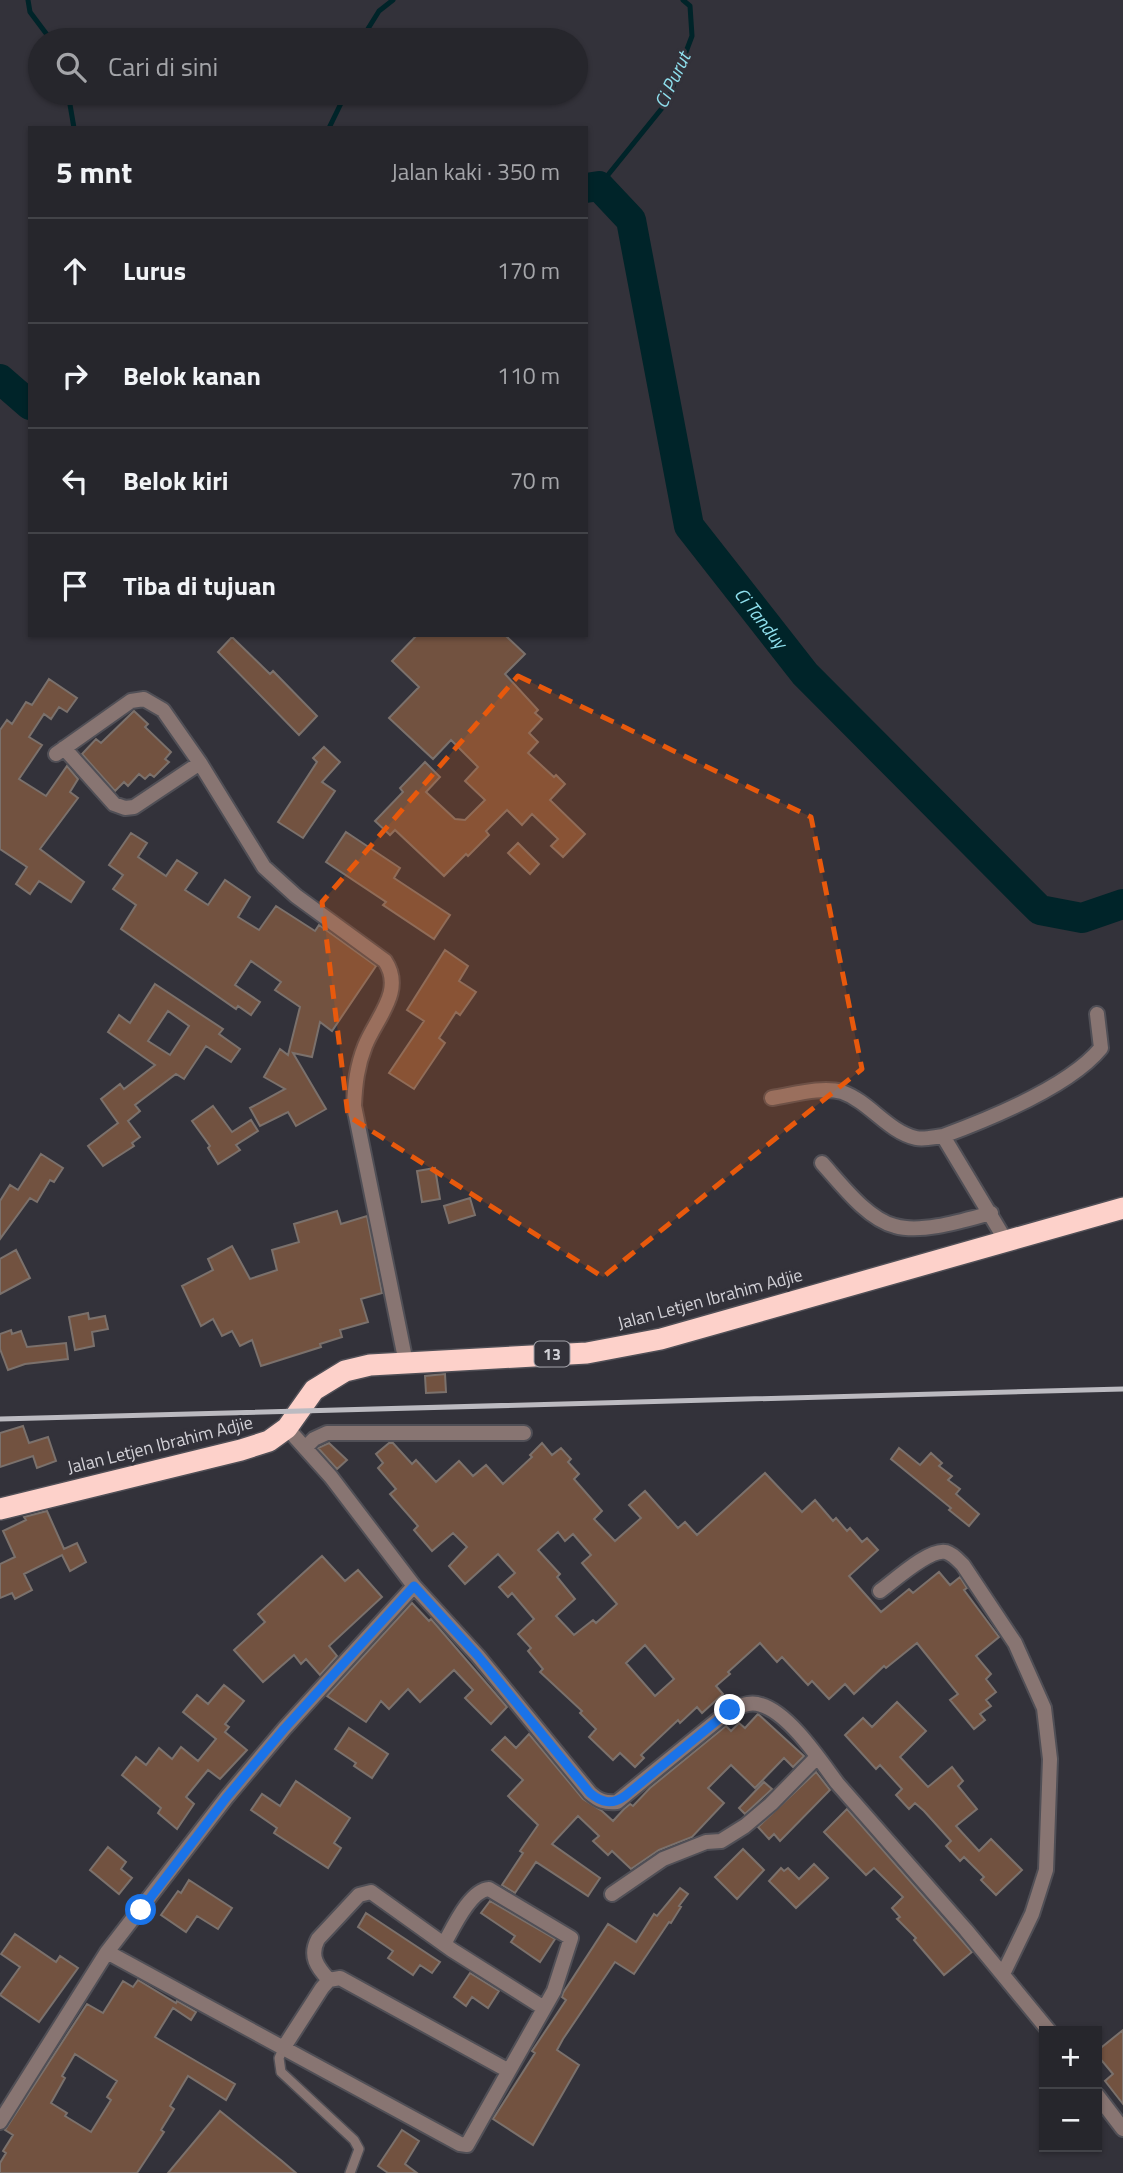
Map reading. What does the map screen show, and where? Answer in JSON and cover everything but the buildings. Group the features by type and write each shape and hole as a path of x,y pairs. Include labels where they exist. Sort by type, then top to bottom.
{"highway":[{"name":"Jalan Letjen Ibrahim Adjie","path":"0,1509 242,1450 269,1441 287,1428 314,1390 345,1371 370,1365 587,1353 661,1339 1123,1208"}],"street":[{"path":"200,763 134,807 125,808 114,804 60,751 131,701 144,699 163,710 200,763 264,867 296,896 385,961 391,971 392,993 366,1044 355,1076 355,1106 406,1363"},
{"path":"772,1098 831,1090 841,1092 855,1098 902,1133 919,1139 943,1136 1007,1109 1089,1063 1101,1048 1097,1014"},
{"path":"943,1136 1006,1241"},
{"path":"822,1163 856,1201 895,1226 937,1227 991,1213"},
{"path":"287,1428 331,1477 414,1586 478,1656 598,1800 606,1803 617,1802 730,1710 745,1704 761,1704 782,1717 1045,2026"},
{"path":"305,1448 314,1439 327,1433 524,1433"},
{"path":"880,1591 933,1553 944,1551 953,1555 963,1565 1015,1643 1044,1708 1050,1759 1046,1871 1032,1914 1003,1974"},
{"path":"0,2122 107,1952 226,1798 284,1729 414,1586"},
{"path":"612,1894 663,1859 706,1842 721,1841 746,1826 817,1757"},
{"path":"107,1952 460,2144 467,2145 554,1991 571,1938 489,1889 482,1889 472,1898 444,1944"},
{"path":"329,1980 318,1968 313,1956 314,1947 318,1939 365,1892 377,1894 444,1944 544,2008"},
{"path":"284,2048 329,1980 340,1978 509,2071"},
{"path":"1102,2101 1121,2123"}],"lane":[{"path":"284,2048 278,2065 281,2072 354,2140 359,2149 350,2173"}],"highlighted area":[{"path":"518,676 811,817 862,1069 603,1277 348,1116 322,902"}],"waterway":[{"name":"Ci Purut","path":"28,0 30,12 42,28"},
{"name":"Ci Purut","path":"368,28 379,11 393,0"},
{"name":"Ci Purut","path":"599,186 667,102 692,36 690,6 683,0"},
{"name":"Ci Purut","path":"70,105 74,126"},
{"name":"Ci Purut","path":"330,126 340,105"},
{"name":"Ci Tanduy","path":"588,188 599,186 631,220 689,526 805,674 1040,910 1082,918 1123,904"},
{"name":"Ci Tanduy","path":"0,379 28,403"}],"railway":[{"path":"0,1419 1123,1389"}],"route":[{"path":"141,1910 226,1798 284,1729 414,1586 478,1656 598,1800 606,1803 617,1802 730,1710"}]}
